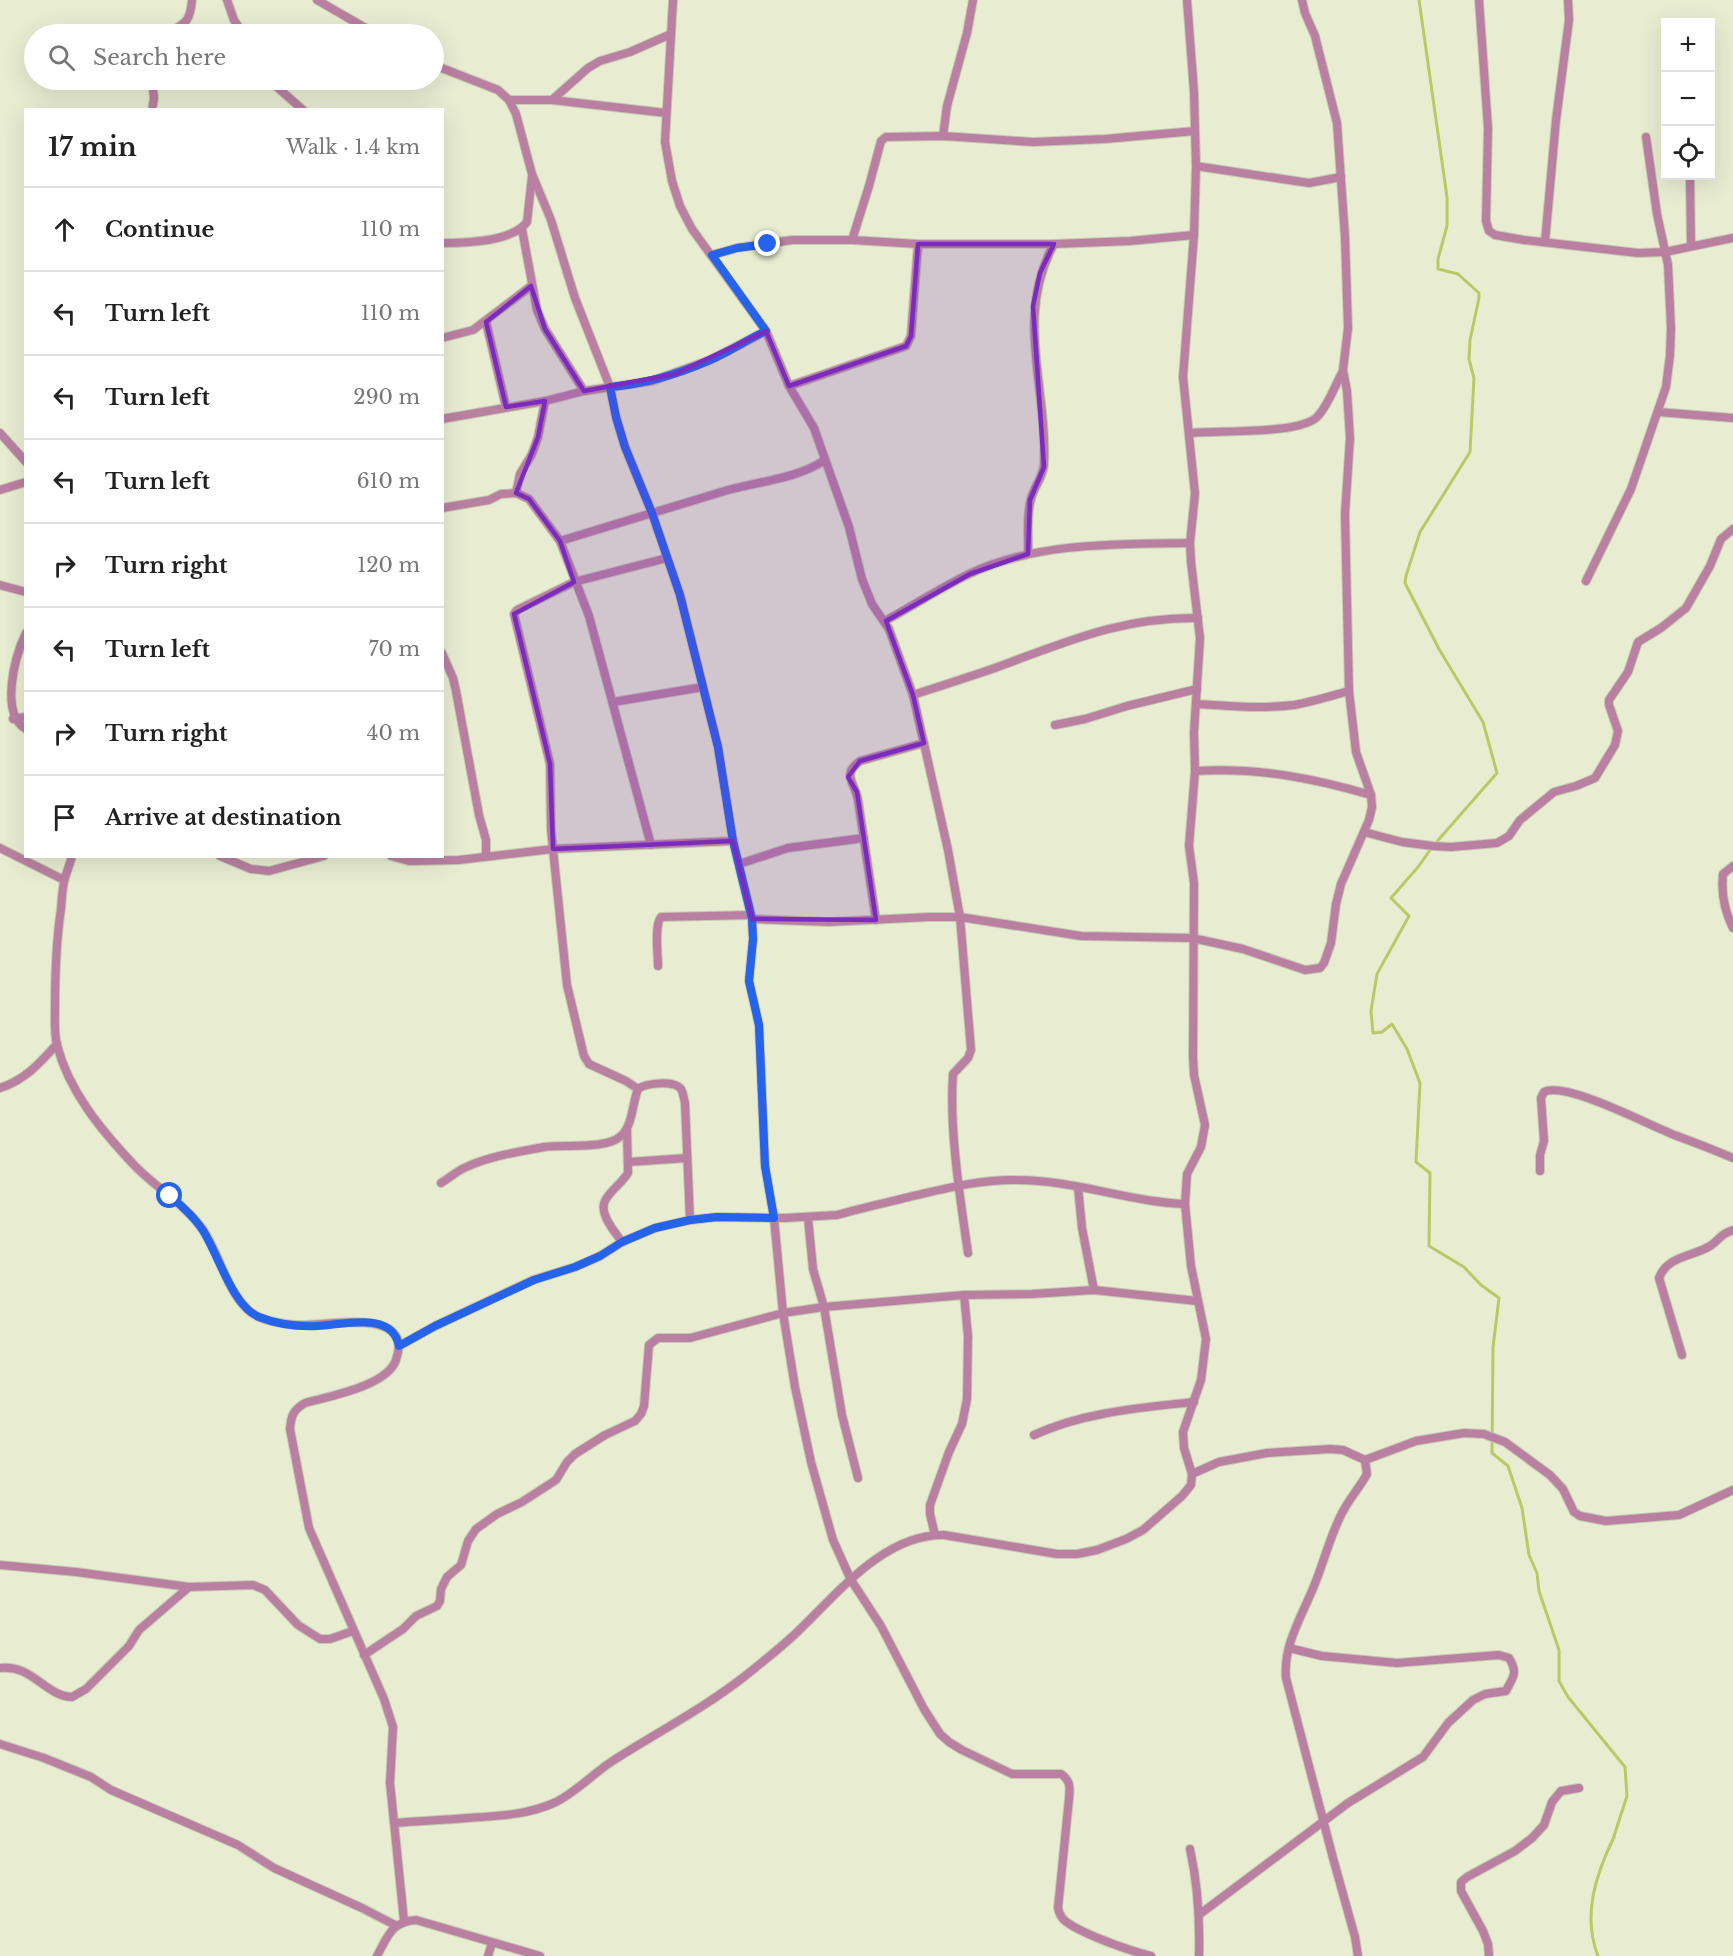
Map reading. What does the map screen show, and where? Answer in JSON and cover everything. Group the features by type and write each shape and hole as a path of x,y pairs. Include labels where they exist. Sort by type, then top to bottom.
{"street":[{"path":"184,24 190,14 192,0"},
{"path":"227,0 237,24"},
{"path":"317,0 359,24"},
{"path":"673,0 665,142 672,181 686,219 766,331 789,386 814,428 849,527 862,579 872,603 885,621 913,695 948,849 960,917 971,1050 968,1058 953,1074 952,1099 958,1186 968,1253"},
{"path":"943,136 947,106 968,33 973,0"},
{"path":"395,1823 490,1818 525,1813 560,1800 612,1762 690,1715 743,1678 792,1637 878,1557 909,1542 935,1535 964,1537 1057,1554 1077,1554 1097,1550 1126,1539 1153,1523 1191,1485 1192,1474 1184,1448 1183,1432 1201,1380 1206,1339 1191,1266 1185,1204 1188,1174 1201,1147 1205,1125 1194,1075 1192,938 1194,883 1189,846 1195,771 1194,732 1199,653 1198,618 1190,543 1195,494 1183,377 1194,235 1196,166 1194,92 1187,0"},
{"path":"658,966 658,921 662,917 751,917 829,922 960,917 1081,936 1192,938 1243,949 1305,970 1320,968 1324,963 1329,950 1341,884 1364,832 1372,807 1371,795 1356,752 1350,718 1345,513 1350,438 1344,370 1348,328 1337,123 1315,36 1302,0"},
{"path":"1479,0 1488,128 1488,231 1496,235 1638,253 1665,252 1733,238"},
{"path":"1545,242 1556,120 1569,20 1569,0"},
{"path":"552,100 588,68 600,61 630,52 671,34"},
{"path":"444,69 498,90 509,100 516,114 532,174 551,220 575,298 610,387 625,447 652,513 680,595 718,747 733,841 751,917 753,939 749,981 759,1025 765,1166 774,1218 783,1313 795,1387 811,1462 833,1540 851,1580 881,1626 931,1722 949,1742 1012,1774 1061,1774 1067,1779 1070,1786 1058,1908 1060,1916 1065,1921 1103,1939 1151,1956"},
{"path":"152,108 153,90"},
{"path":"280,90 301,108"},
{"path":"509,100 518,98 552,100 666,113"},
{"path":"852,240 881,141 891,136 943,136 1033,142 1105,139 1195,131"},
{"path":"1586,581 1631,489 1666,387 1671,328 1668,265 1646,137"},
{"path":"1196,166 1309,183 1341,177"},
{"path":"444,243 464,243 497,238 522,228 526,222 532,174"},
{"path":"1690,180 1691,246"},
{"path":"522,228 537,310 545,329 584,391"},
{"path":"712,255 737,248 792,240 852,240 918,244 1054,244 1130,241 1194,235"},
{"path":"789,386 906,346 911,336 918,244"},
{"path":"1028,554 1030,500 1044,467 1033,333 1033,306 1040,273 1054,244"},
{"path":"444,337 473,330 531,286"},
{"path":"486,322 506,407"},
{"path":"444,419 545,401 584,391 633,385 675,374 710,360 766,331"},
{"path":"1189,433 1306,425 1317,418 1344,370"},
{"path":"516,493 520,474 532,454 538,437 545,401"},
{"path":"1658,412 1733,418"},
{"path":"0,433 24,460"},
{"path":"560,541 729,490 796,474 813,468 825,460"},
{"path":"0,490 24,483"},
{"path":"444,508 489,500 501,494 516,493 529,499 560,541 574,582 590,616 651,845"},
{"path":"1364,832 1402,842 1432,846 1451,847 1497,843 1509,836 1520,820 1554,792 1595,778 1615,745 1618,731 1609,700 1628,672 1638,642 1661,628 1686,608 1710,566 1721,539 1733,529"},
{"path":"885,621 970,574 1028,554 1091,545 1190,543"},
{"path":"638,1089 588,1064 584,1056 567,985 551,830 550,764 514,614 517,610 574,582 667,558"},
{"path":"0,585 24,591"},
{"path":"913,695 1104,629 1143,621 1198,618"},
{"path":"24,637 4,687 10,715 18,726 24,728"},
{"path":"444,658 453,678 479,815 486,840 486,856"},
{"path":"613,702 703,687"},
{"path":"1055,725 1197,689"},
{"path":"1196,704 1274,707 1296,705 1349,691"},
{"path":"13,719 24,717"},
{"path":"876,920 857,792 849,778 851,768 860,761 924,743"},
{"path":"1195,771 1243,770 1277,773 1341,786 1371,795"},
{"path":"739,864 788,848 864,838"},
{"path":"398,858 409,861 459,860 554,849 733,841"},
{"path":"0,848 64,879"},
{"path":"71,858 64,879 54,979 57,1044 71,1081 97,1124 136,1168 178,1203 200,1227 212,1245 238,1299 249,1311 276,1322 297,1325 375,1323 390,1330 398,1340 396,1361 389,1372 374,1382 305,1403 291,1416 290,1429 309,1528 384,1699 393,1727 390,1783 404,1921"},
{"path":"225,858 251,868 269,871 317,858"},
{"path":"1733,866 1723,874 1722,889 1727,917 1733,928"},
{"path":"0,1088 24,1077 57,1044"},
{"path":"622,1242 604,1214 604,1201 628,1173 627,1128 638,1089 647,1084 675,1084 681,1089 686,1116 690,1220"},
{"path":"1540,1172 1540,1155 1544,1141 1541,1098 1549,1089 1564,1091 1616,1109 1678,1137 1733,1158"},
{"path":"441,1183 463,1168 486,1159 555,1146 605,1143 615,1140 627,1128"},
{"path":"629,1162 687,1158"},
{"path":"399,1346 444,1321 534,1280 575,1267 600,1256 622,1242 655,1228 690,1220 717,1217 808,1218 837,1215 958,1186 1018,1179 1165,1203 1185,1204"},
{"path":"1078,1187 1082,1228 1094,1290"},
{"path":"808,1218 813,1269 824,1307 842,1415 858,1478"},
{"path":"1682,1354 1659,1278 1662,1270 1668,1263 1712,1246 1721,1234 1733,1230"},
{"path":"364,1655 403,1629 416,1616 437,1606 440,1601 441,1588 447,1577 460,1565 468,1541 476,1529 496,1514 522,1502 556,1480 575,1454 635,1420 641,1414 644,1406 649,1345 658,1338 690,1338 783,1313 824,1307 964,1295 1094,1290 1197,1301"},
{"path":"935,1535 930,1505 949,1452 962,1424 967,1399 968,1336 964,1295"},
{"path":"1034,1435 1055,1425 1083,1417 1194,1402"},
{"path":"1192,1474 1219,1462 1267,1453 1330,1449 1344,1450 1365,1460 1416,1441 1464,1433 1484,1434 1505,1442 1550,1475 1563,1489 1574,1512 1580,1516 1606,1521 1679,1515 1733,1490"},
{"path":"1358,1956 1355,1937 1332,1858 1286,1678 1286,1657 1342,1514 1367,1474 1365,1460"},
{"path":"0,1565 104,1575 140,1582 189,1587 219,1588 248,1585 260,1587 298,1625 320,1639 330,1639 353,1631"},
{"path":"0,1668 14,1668 26,1672 58,1694 72,1697 86,1689 129,1646 139,1630 189,1587"},
{"path":"1200,1914 1347,1803 1423,1757 1448,1723 1473,1700 1485,1694 1506,1691 1514,1679 1513,1664 1509,1658 1499,1655 1397,1663 1322,1656 1289,1648"},
{"path":"0,1744 53,1761 91,1777 111,1790 238,1845 274,1868 395,1925"},
{"path":"1489,1956 1488,1944 1461,1891 1461,1882 1515,1851 1532,1838 1544,1825 1552,1802 1561,1791 1579,1788"},
{"path":"1190,1849 1200,1914 1199,1956"},
{"path":"377,1956 395,1925 404,1921 424,1921 540,1956"},
{"path":"488,1956 492,1943"}],"highlighted area":[{"path":"918,244 1054,244 1040,273 1033,306 1044,467 1030,500 1028,554 970,574 886,621 913,695 924,743 860,761 848,777 857,792 876,920 752,919 733,841 553,849 550,764 514,614 574,582 560,541 529,499 516,493 538,437 545,401 506,407 486,322 531,286 545,329 584,391 675,374 766,331 789,386 906,346 911,336"}],"waterway":[{"path":"1419,0 1447,197 1447,226 1438,259 1438,269 1458,274 1479,293 1479,298 1470,340 1469,359 1474,378 1470,452 1420,532 1405,583 1439,649 1483,722 1497,773 1391,898 1409,916 1377,974 1371,1011 1373,1033 1382,1032 1392,1024 1407,1049 1420,1083 1416,1162 1430,1173 1429,1246 1464,1267 1481,1285 1499,1298 1493,1347 1492,1453 1508,1466 1522,1508 1529,1555 1537,1573 1539,1591 1559,1650 1559,1681 1568,1697 1625,1767 1627,1796 1614,1836"},
{"path":"1598,1956 1591,1925 1593,1895 1614,1837"}],"route":[{"path":"170,1196 200,1227 212,1245 238,1299 249,1311 276,1322 297,1325 375,1323 390,1330 398,1340 399,1346 435,1326 534,1280 575,1267 600,1256 622,1242 655,1228 717,1217 774,1218 765,1166 760,1071 761,1041 749,981 753,939 752,919 733,841 718,747 680,595 652,513 625,447 610,387 633,385 675,374 710,360 766,331 712,255 737,248 768,244"}]}
